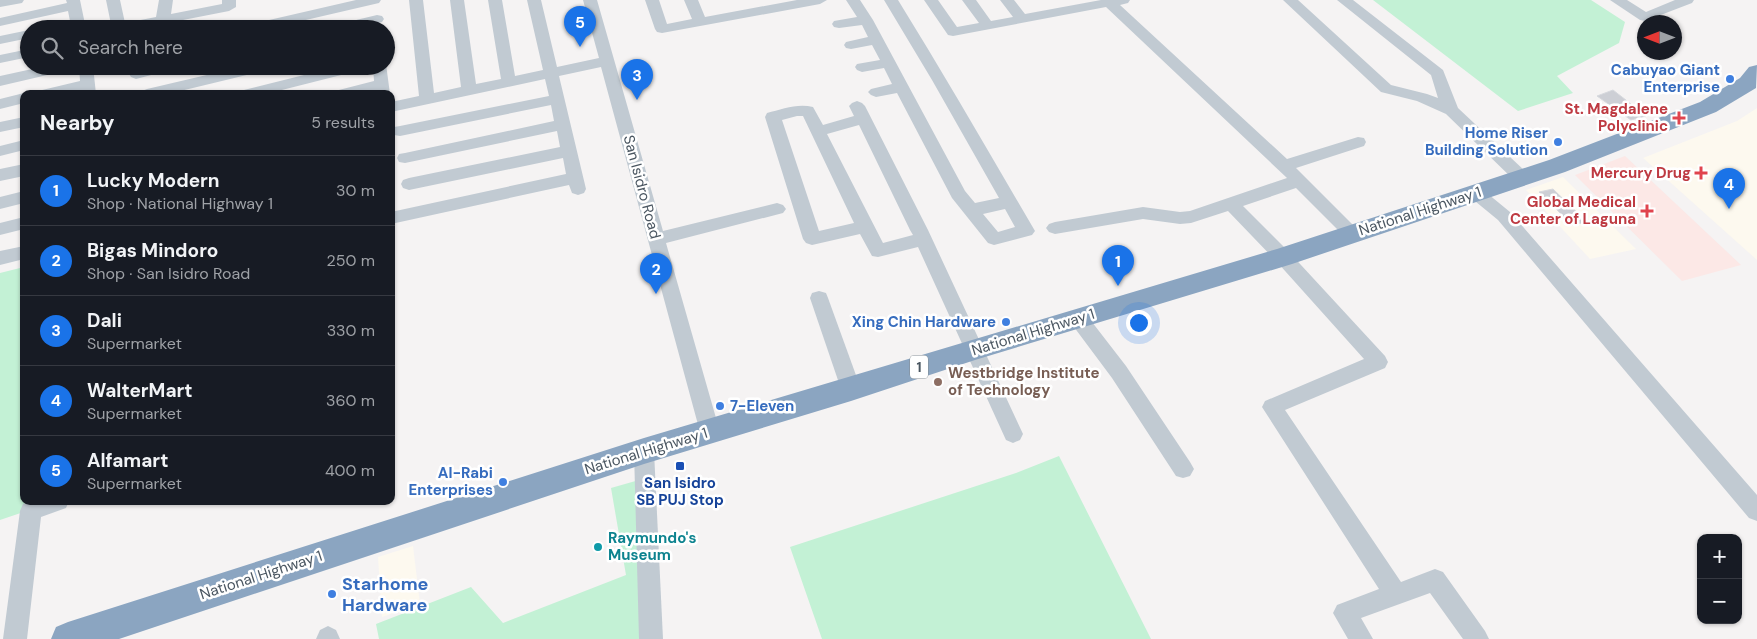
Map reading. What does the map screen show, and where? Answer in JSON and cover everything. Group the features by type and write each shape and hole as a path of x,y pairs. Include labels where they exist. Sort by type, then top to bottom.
{"highway":[{"name":"National Highway 1","path":"68,639 644,451 851,389 975,349 1284,257 1522,178 1708,107 1748,83 1757,72"}],"street":[{"path":"0,3 17,0"},
{"path":"113,0 117,20"},
{"path":"166,0 163,20 228,8 229,0"},
{"path":"287,20 375,0 377,20"},
{"path":"416,0 427,99"},
{"path":"457,0 468,91"},
{"path":"495,0 509,82"},
{"path":"395,217 576,184 534,0"},
{"name":"San Isidro Road","path":"590,0 710,432"},
{"path":"652,0 662,29 738,15 773,4 815,0"},
{"path":"691,0 700,22"},
{"path":"731,0 738,15"},
{"path":"853,0 877,40 958,194 994,239 1026,231 891,0"},
{"path":"931,0 953,32 1053,13 1084,4 1119,1 1133,26 1284,166 1352,234"},
{"path":"969,0 988,26"},
{"path":"1007,0 1022,19"},
{"path":"1042,0 1053,13"},
{"path":"1290,0 1386,88 1422,97 1451,110 1522,178"},
{"path":"1344,0 1438,73 1442,90 1451,110"},
{"path":"1617,0 1645,17 1666,3 1687,0"},
{"path":"0,22 73,3 77,20"},
{"path":"839,24 866,20"},
{"path":"0,40 20,36"},
{"path":"851,45 877,40"},
{"path":"0,60 20,55"},
{"path":"395,106 607,61"},
{"path":"862,68 889,63"},
{"path":"0,81 27,75"},
{"path":"88,75 88,89"},
{"path":"136,75 141,90"},
{"path":"164,90 228,75"},
{"path":"261,90 323,75"},
{"path":"381,75 382,89"},
{"path":"876,92 902,87"},
{"path":"1422,97 1442,90"},
{"path":"0,104 20,99"},
{"path":"400,131 556,100"},
{"path":"395,110 414,214"},
{"path":"865,227 812,239 773,117 797,110 808,111 878,251 922,239"},
{"path":"818,130 860,112 975,349 1013,434"},
{"path":"0,127 20,123"},
{"path":"404,158 561,125"},
{"path":"1284,166 1358,142"},
{"path":"0,151 20,146"},
{"path":"409,184 568,151"},
{"path":"0,175 20,171"},
{"path":"1054,228 1143,214 1180,218 1191,217 1297,181"},
{"path":"1476,193 1504,216 1757,511"},
{"path":"0,203 20,198"},
{"path":"972,210 1010,202"},
{"path":"1231,204 1284,257 1378,362 1272,407 1395,593"},
{"path":"656,239 777,209"},
{"path":"0,230 20,224"},
{"path":"0,258 20,253"},
{"path":"819,298 851,389"},
{"path":"1078,318 1120,372 1182,469"},
{"path":"644,451 651,639"},
{"path":"15,639 31,511 47,505"},
{"path":"1361,639 1345,613 1395,593 1435,580 1477,639"}],"shaded area":[{"path":"1757,108 1757,260 1643,158 1737,121"},
{"name":"Global Medical Center of Laguna","path":"1625,156 1741,265 1682,281 1575,175"},
{"path":"1563,177 1636,249 1590,259 1526,190"},
{"path":"413,546 420,604 382,617 378,557"}],"green space":[{"path":"1373,0 1591,0 1625,22 1619,43 1557,76 1573,93 1518,111"},
{"path":"20,268 20,505 44,505 0,520 0,273"},
{"path":"1059,456 1151,639 822,639 790,547 1016,473"},
{"path":"639,480 644,639 379,639 376,624 471,587 503,623 626,575 611,488"}],"building":[{"path":"1613,90 1646,116 1631,120 1597,96"},
{"path":"1553,189 1587,222 1572,225 1539,192"}],"place":[{"name":"Alfamart","path":"580,47"},
{"name":"Cabuyao Giant Enterprise","path":"1730,79"},
{"name":"Dali","path":"637,100"},
{"name":"St. Magdalene Polyclinic","path":"1679,118"},
{"name":"Home Riser Building Solution","path":"1558,142"},
{"name":"Mercury Drug","path":"1701,173"},
{"name":"WalterMart","path":"1729,209"},
{"name":"Global Medical Center of Laguna","path":"1647,211"},
{"name":"Lucky Modern","path":"1118,286"},
{"name":"Bigas Mindoro","path":"656,294"},
{"name":"Xing Chin Hardware","path":"1006,322"},
{"name":"Westbridge Institute of Technology","path":"938,382"},
{"name":"7-Eleven","path":"720,406"},
{"name":"San Isidro SB PUJ Stop","path":"680,466"},
{"name":"Al-Rabi Enterprises","path":"503,482"},
{"name":"Raymundo's Museum","path":"598,547"},
{"name":"Starhome Hardware","path":"332,594"}]}
